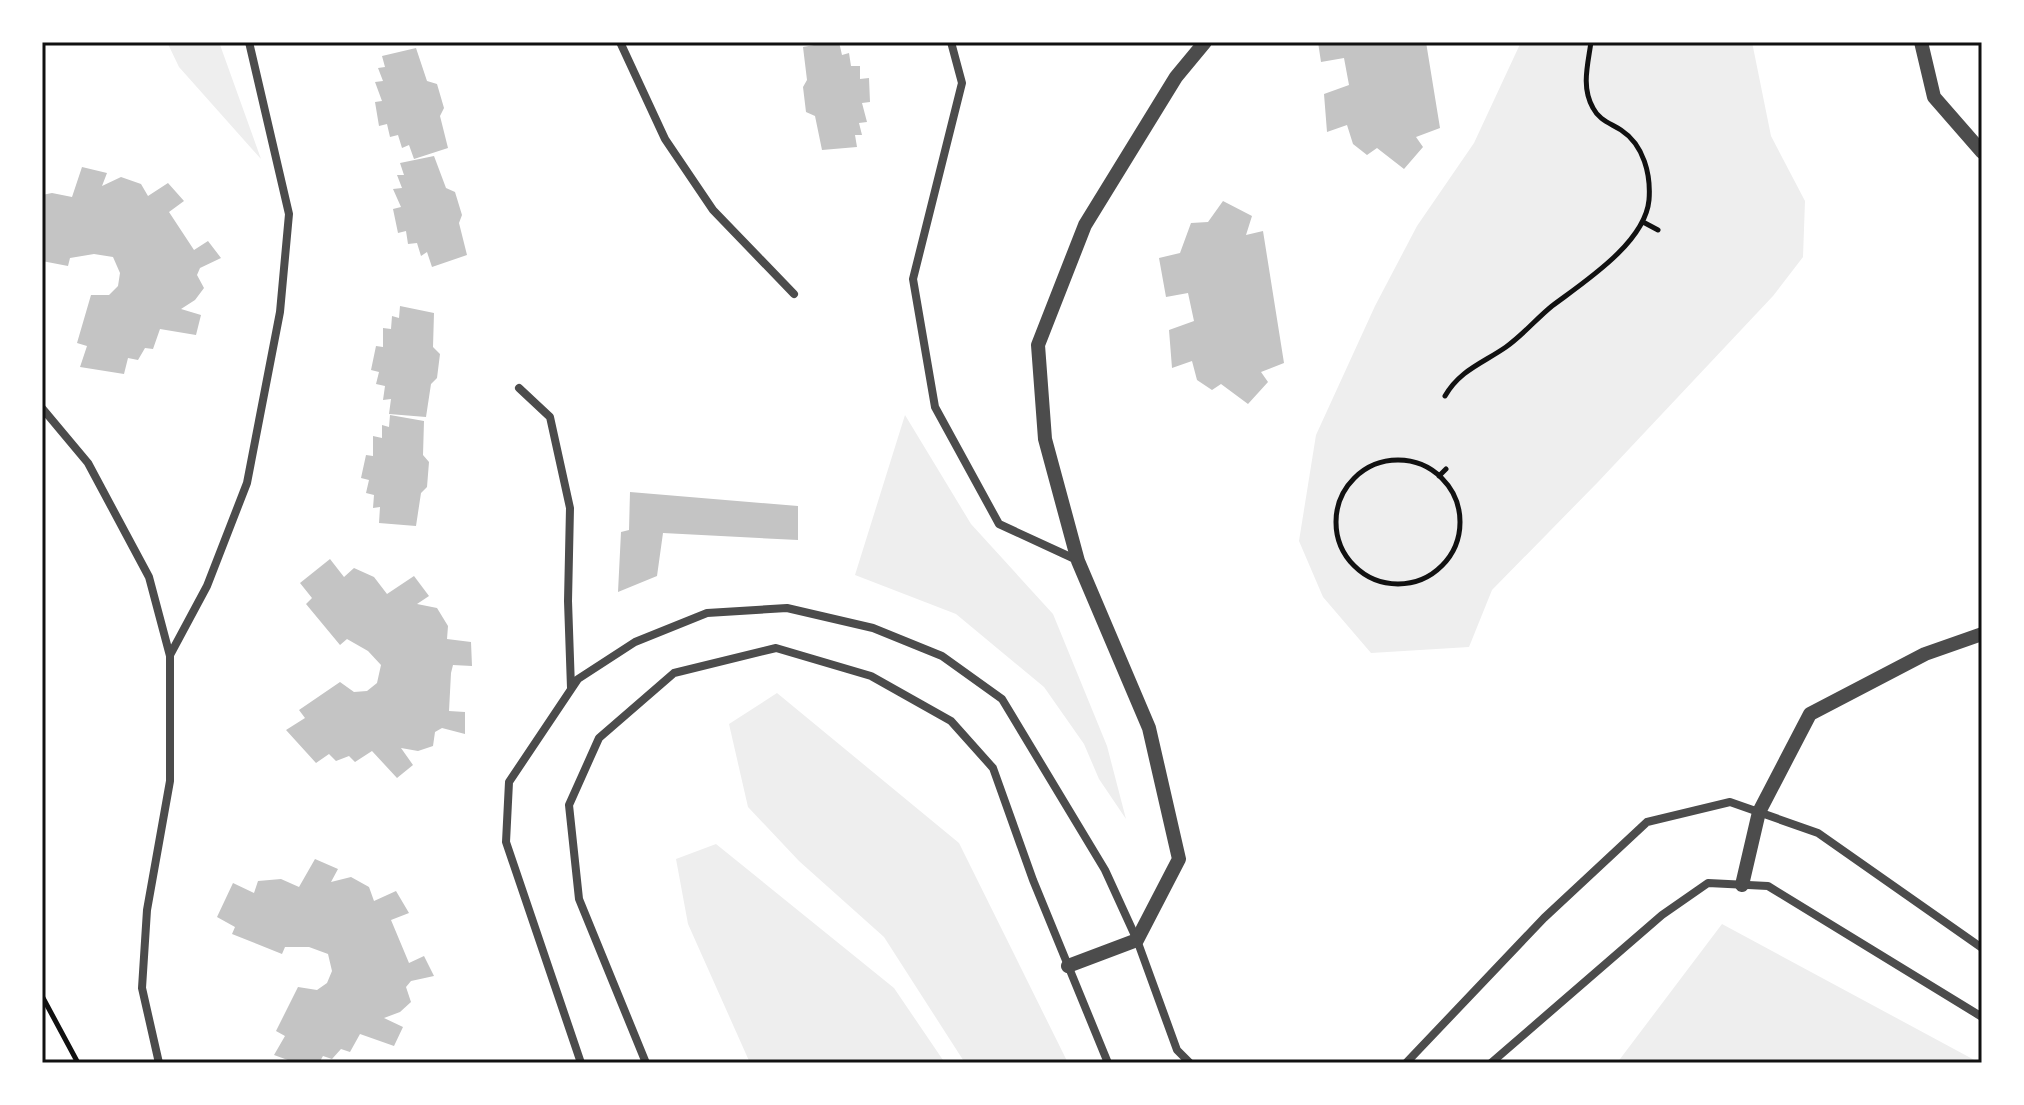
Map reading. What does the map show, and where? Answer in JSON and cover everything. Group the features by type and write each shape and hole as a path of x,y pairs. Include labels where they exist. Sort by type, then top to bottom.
{"street":[{"path":"170,656 207,586 247,483 280,312 289,214 249,42"},
{"path":"620,42 665,139 713,210 794,294"},
{"path":"951,42 962,83 913,279 935,407 999,524 1078,561"},
{"path":"1068,966 1137,940 1179,859 1149,728 1078,561 1045,439 1038,345 1085,225 1176,77 1205,42"},
{"path":"1921,42 1934,97 1982,152"},
{"path":"519,388 550,417 570,508 568,601 571,689"},
{"path":"42,408 88,463 149,577 170,656 170,781 147,910 142,988 159,1063"},
{"path":"581,1063 506,842 509,782 578,679 635,642 707,613 787,608 873,628 942,656 1002,699 1105,870 1137,940 1177,1050 1190,1063"},
{"path":"1742,885 1759,812 1810,714 1925,654 1982,634"},
{"path":"646,1063 579,899 569,805 599,738 674,673 776,648 871,676 951,721 993,768 1033,880 1108,1063"},
{"path":"1406,1063 1544,918 1647,822 1730,802 1818,833 1982,948"},
{"path":"1491,1063 1662,915 1708,883 1768,886 1982,1017"}],"path":[{"path":"1445,396 1453,382 1470,367 1506,346 1583,285 1641,228 1649,204 1650,178 1635,143 1624,132 1602,119 1592,107 1585,80 1591,42"},
{"path":"1643,222 1658,230"},
{"path":"1401,460 1420,464 1439,476 1450,488 1458,506 1460,526 1456,545 1446,562 1431,575 1411,583 1389,584 1369,577 1352,564 1340,546 1336,525 1338,504 1348,485 1363,471 1381,462 1401,460"},
{"path":"1439,476 1446,469"},
{"path":"42,996 78,1063"}],"shaded area":[{"path":"167,42 219,42 261,159 179,67"},
{"path":"1521,42 1752,42 1771,136 1805,201 1803,257 1773,296 1492,590 1469,647 1371,653 1323,597 1299,541 1316,435 1375,306 1417,226 1474,143"},
{"path":"905,415 971,524 1053,614 1107,746 1126,819 1099,779 1084,744 1044,687 956,614 855,575"},
{"path":"777,693 959,843 1068,1063 965,1063 884,937 799,861 748,807 729,724"},
{"path":"716,844 894,988 945,1063 750,1063 688,924 676,859"},
{"path":"1722,924 1980,1063 1617,1063"}],"building":[{"path":"839,42 842,55 849,53 851,66 860,66 860,79 869,78 870,102 862,103 867,122 859,123 862,135 855,135 857,147 822,150 815,116 806,112 803,87 807,80 803,47"},
{"path":"1318,42 1426,42 1440,128 1416,137 1423,147 1404,169 1377,148 1367,155 1353,144 1347,125 1327,132 1324,94 1349,85 1344,58 1321,62"},
{"path":"416,48 427,81 437,84 444,108 440,116 448,148 414,159 409,145 402,148 398,135 390,137 387,124 379,126 375,102 382,101 375,82 383,81 378,68 385,67 382,56"},
{"path":"434,156 446,188 455,192 462,215 459,223 467,255 432,267 427,252 421,256 417,243 408,244 406,231 398,233 393,209 401,207 393,189 402,188 397,175 404,175 400,163"},
{"path":"82,167 107,173 102,186 121,177 141,184 148,196 168,183 184,201 169,212 194,250 208,241 221,258 200,268 197,275 204,288 195,300 181,309 201,315 196,335 160,329 153,349 145,348 138,360 128,358 124,374 80,367 87,346 77,343 91,295 109,295 118,286 120,273 113,257 94,254 70,258 68,266 42,261 42,195 52,193 72,197"},
{"path":"1223,201 1252,216 1246,235 1263,231 1284,363 1261,372 1268,382 1248,404 1221,384 1212,390 1197,380 1192,361 1172,368 1169,330 1194,321 1188,293 1166,297 1159,258 1180,253 1191,223 1208,222"},
{"path":"400,306 434,313 433,347 440,354 426,417 389,414 391,399 383,400 385,386 376,384 379,372 371,370 376,346 383,347 383,328 391,329 392,316 399,318"},
{"path":"390,415 424,421 423,455 429,462 427,487 421,493 416,526 379,523 380,507 373,508 374,495 366,493 369,480 361,478 366,455 373,456 373,436 382,438 382,425 389,427"},
{"path":"630,492 798,506 798,540 663,533 657,576 618,592 621,532 629,530"},
{"path":"330,559 344,577 354,568 374,577 387,594 414,576 429,596 417,604 437,608 448,626 447,639 471,642 472,666 453,665 451,673 449,711 465,712 465,734 442,728 435,732 433,746 418,751 401,748 413,765 397,778 372,751 355,762 349,756 336,761 329,754 316,763 286,730 305,718 299,710 340,682 354,692 367,691 377,683 381,665 368,651 347,639 340,645 306,604 312,598 300,583"},
{"path":"315,859 338,869 331,882 351,877 369,887 374,901 396,891 409,913 391,920 409,963 424,956 434,976 411,981 406,987 411,1002 400,1012 384,1018 403,1027 394,1046 360,1034 350,1052 341,1049 332,1059 323,1056 319,1063 296,1063 274,1055 285,1036 276,1031 298,987 317,990 327,983 332,971 328,954 309,947 285,947 282,954 232,934 235,927 217,917 233,883 254,893 258,881 281,879 299,887"}]}
